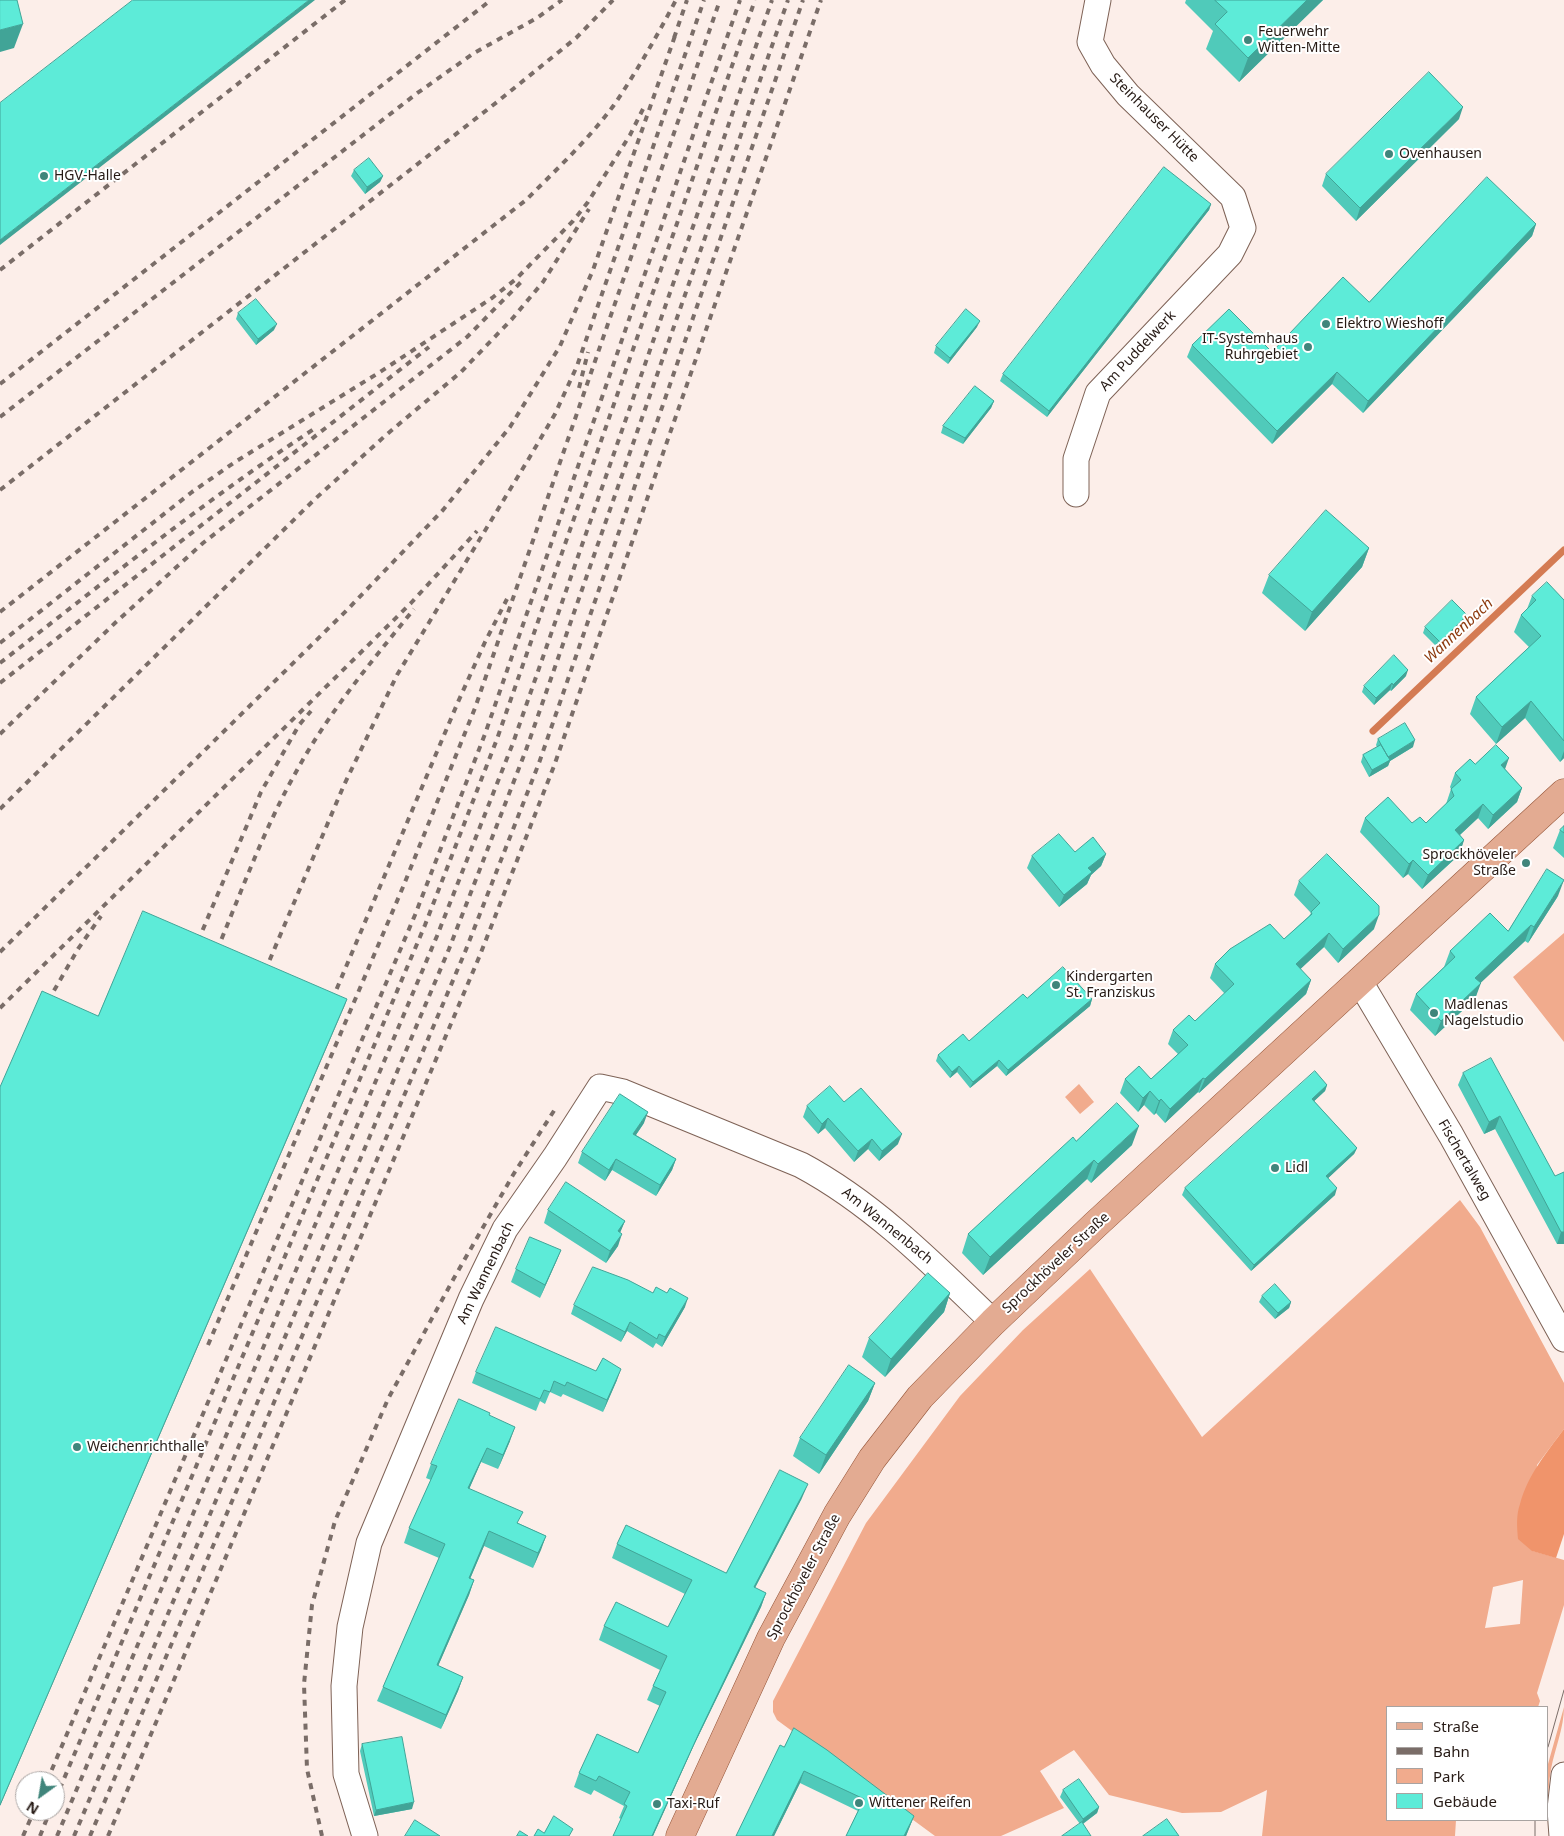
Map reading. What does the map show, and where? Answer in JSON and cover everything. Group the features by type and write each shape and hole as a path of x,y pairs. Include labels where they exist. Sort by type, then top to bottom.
{"main road":[{"name":"Sprockhöveler Straße","path":"680,1836 771,1638 837,1515 872,1459 920,1397 993,1322 1103,1218 1564,792"}],"street":[{"name":"Steinhauser Hütte","path":"1098,0 1090,42 1102,65 1128,95 1234,197 1244,228"},
{"name":"Am Puddelwerk","path":"1076,494 1076,459 1098,393 1230,254 1244,228"},
{"name":"Fischertalweg","path":"1360,982 1451,1135 1564,1339"},
{"name":"Am Wannenbach","path":"365,1836 346,1774 344,1686 350,1627 369,1543 471,1299 505,1229 555,1157 600,1087 623,1092 801,1165 827,1179 875,1214 926,1258 993,1322"},
{"path":"1562,1836 1560,1809 1564,1775"}],"green space":[{"path":"1564,933 1564,1042 1513,977"},
{"path":"1079,1084 1094,1102 1080,1114 1065,1097"},
{"path":"1460,1200 1480,1227 1564,1383 1564,1429 1537,1465 1533,1551 1564,1560 1564,1605 1537,1693 1540,1701 1538,1706 1386,1706 1386,1821 1456,1821 1455,1836 1262,1836 1267,1790 1221,1812 1182,1813 1109,1795 1074,1750 1040,1771 1064,1808 1001,1836 935,1836 777,1720 773,1712 773,1701 866,1523 960,1396 1023,1330 1090,1269 1202,1437","holes":["1523,1580 1520,1624 1485,1628 1493,1587"]},
{"path":"1564,1707 1563,1723 1549,1784 1549,1760"}],"shaded area":[{"path":"1564,1429 1564,1534 1556,1558 1532,1551 1518,1539 1517,1517 1527,1484 1544,1455"}],"building":[{"path":"0,0 17,0 23,24 0,30"},
{"name":"HGV-Halle","path":"133,0 309,0 0,240 0,103"},
{"path":"1215,0 1307,0 1248,58 1215,24 1227,12"},
{"name":"Ovenhausen","path":"1429,72 1463,107 1360,208 1326,174"},
{"path":"369,158 383,176 367,187 354,170"},
{"path":"1164,167 1211,204 1049,411 1003,374"},
{"path":"1487,177 1536,224 1368,401 1337,372 1277,431 1192,345 1229,309 1272,352 1343,277 1369,302"},
{"path":"256,299 277,324 258,339 238,313"},
{"path":"966,309 980,321 950,358 936,346"},
{"path":"975,386 994,401 965,438 943,426"},
{"path":"1326,510 1369,548 1312,612 1269,575"},
{"path":"1547,582 1564,600 1564,741 1531,701 1502,727 1476,697 1541,636 1521,615 1536,600 1532,596"},
{"path":"1452,600 1467,615 1440,642 1425,627"},
{"path":"1394,655 1408,670 1376,698 1364,686"},
{"path":"1405,723 1415,740 1388,757 1378,739"},
{"path":"1381,745 1390,760 1372,770 1363,755"},
{"path":"1496,745 1509,758 1501,765 1522,788 1493,815 1483,804 1455,830 1464,840 1428,875 1413,860 1409,864 1365,818 1388,797 1412,823 1420,817 1426,823 1454,796 1451,789 1461,780 1455,773 1470,759 1475,764"},
{"path":"1059,834 1075,852 1093,837 1106,854 1088,868 1092,872 1064,895 1032,856"},
{"path":"1327,854 1379,906 1379,915 1343,949 1329,933 1296,964 1311,980 1170,1109 1150,1091 1143,1098 1125,1079 1139,1066 1151,1079 1188,1045 1173,1030 1189,1015 1195,1021 1234,984 1215,964 1230,949 1270,924 1284,939 1312,914 1311,912 1320,903 1299,881"},
{"path":"1547,869 1564,880 1534,927 1531,925 1475,978 1481,983 1441,1021 1416,994 1455,957 1450,951 1490,913 1508,931"},
{"name":"Weichenrichthalle","path":"143,911 347,999 0,1805 0,1087 42,991 98,1016"},
{"path":"1063,967 1092,999 1008,1070 999,1060 973,1082 959,1066 952,1072 938,1055 963,1034 969,1041 1023,994 1027,998"},
{"path":"1491,1058 1555,1176 1564,1172 1564,1232 1561,1232 1500,1116 1489,1122 1463,1073"},
{"name":"Lidl","path":"1315,1071 1327,1085 1312,1099 1357,1148 1326,1176 1337,1188 1254,1265 1185,1188"},
{"path":"830,1086 844,1102 861,1088 902,1134 882,1151 872,1139 858,1151 828,1118 822,1124 807,1106"},
{"path":"620,1094 648,1112 633,1134 676,1159 660,1185 616,1159 609,1170 582,1152"},
{"path":"1117,1103 1139,1126 1098,1164 1094,1160 990,1257 968,1234 1073,1137 1076,1141"},
{"path":"566,1182 625,1221 618,1231 622,1234 610,1251 548,1210"},
{"path":"530,1237 561,1250 545,1285 516,1269"},
{"path":"593,1267 628,1280 653,1293 656,1287 667,1293 670,1288 688,1298 665,1337 659,1334 657,1339 630,1322 625,1332 574,1305"},
{"path":"928,1273 950,1293 891,1359 869,1338"},
{"path":"1275,1284 1291,1302 1278,1313 1262,1296"},
{"path":"496,1327 596,1371 603,1358 621,1369 607,1400 567,1382 565,1386 554,1381 550,1392 544,1390 540,1399 476,1372"},
{"path":"849,1365 875,1383 826,1455 800,1438"},
{"path":"459,1399 515,1427 503,1455 487,1448 468,1488 523,1512 517,1523 546,1536 538,1553 489,1531 469,1578 474,1580 437,1665 463,1677 446,1715 383,1687 445,1544 409,1528 437,1466 431,1464"},
{"path":"780,1470 808,1484 754,1587 766,1593 652,1836 613,1836 627,1806 624,1804 630,1792 599,1776 596,1781 579,1773 597,1734 638,1753 666,1692 653,1686 667,1656 604,1626 616,1602 668,1627 692,1580 617,1544 626,1525 726,1573"},
{"path":"794,1728 827,1750 914,1816 904,1836 846,1836 864,1799 804,1771 772,1836 736,1836 780,1745 784,1747"},
{"path":"402,1737 414,1802 376,1810 362,1744"},
{"path":"1079,1779 1099,1807 1083,1819 1063,1790"},
{"path":"554,1816 573,1829 569,1836 534,1836 538,1829 544,1833"},
{"path":"1167,1819 1179,1836 1143,1836"},
{"path":"415,1820 440,1836 405,1836"},
{"path":"1082,1822 1091,1836 1062,1836"},
{"path":"520,1831 528,1836 517,1836"}],"waterway":[{"name":"Wannenbach","path":"1373,731 1564,550"}],"tram line":[{"path":"1549,1743 1564,1690"},
{"path":"1535,1821 1535,1836"}],"railway":[{"path":"0,270 345,0"},
{"path":"0,384 491,0"},
{"path":"0,417 416,94 474,53 537,18 562,0"},
{"path":"0,490 497,102 576,38 613,0"},
{"path":"0,612 526,200 583,143 614,105 676,0"},
{"path":"674,38 687,0"},
{"path":"265,971 344,785 397,675 555,414 577,366 704,0"},
{"path":"208,1345 403,887 475,708 720,0"},
{"path":"51,1771 415,915 485,734 740,0"},
{"path":"65,1776 425,925 497,739 755,0"},
{"path":"57,1836 437,936 513,743 772,0"},
{"path":"74,1836 449,949 526,750 788,0"},
{"path":"90,1836 465,952 539,763 803,0"},
{"path":"108,1836 480,955 554,766 821,0"},
{"path":"0,952 348,609 443,510 510,427 560,346 593,270 676,33"},
{"path":"0,643 192,492 235,462 380,372 492,298 516,279 573,221 588,202 630,135 643,109"},
{"path":"0,809 315,499 386,435 461,372 512,319 543,282 589,209"},
{"path":"0,734 115,623 203,543 467,337 521,282"},
{"path":"0,683 429,347"},
{"path":"579,388 588,352"},
{"path":"0,663 193,514 314,429"},
{"path":"0,1008 411,603 477,531"},
{"path":"332,1000 458,702 507,599"},
{"path":"217,950 284,794 309,750 336,708 414,609"},
{"path":"198,941 261,792 299,725 311,711"},
{"path":"48,1001 78,949 101,916"},
{"path":"322,1836 307,1769 304,1684 312,1605 335,1521 388,1399 513,1175 557,1106"},
{"path":"23,1836 30,1821"},
{"path":"40,1836 46,1821"}],"place":[{"name":"Feuerwehr Witten-Mitte","path":"1248,40"},
{"name":"Ovenhausen","path":"1389,154"},
{"name":"HGV-Halle","path":"44,176"},
{"name":"Elektro Wieshoff","path":"1326,324"},
{"name":"IT-Systemhaus Ruhrgebiet","path":"1308,347"},
{"name":"Sprockhöveler Straße","path":"1526,863"},
{"name":"Kindergarten St. Franziskus","path":"1056,985"},
{"name":"Madlenas Nagelstudio","path":"1434,1013"},
{"name":"Lidl","path":"1275,1168"},
{"name":"Weichenrichthalle","path":"77,1447"},
{"name":"Wittener Reifen","path":"859,1803"},
{"name":"Taxi-Ruf","path":"657,1804"}]}
